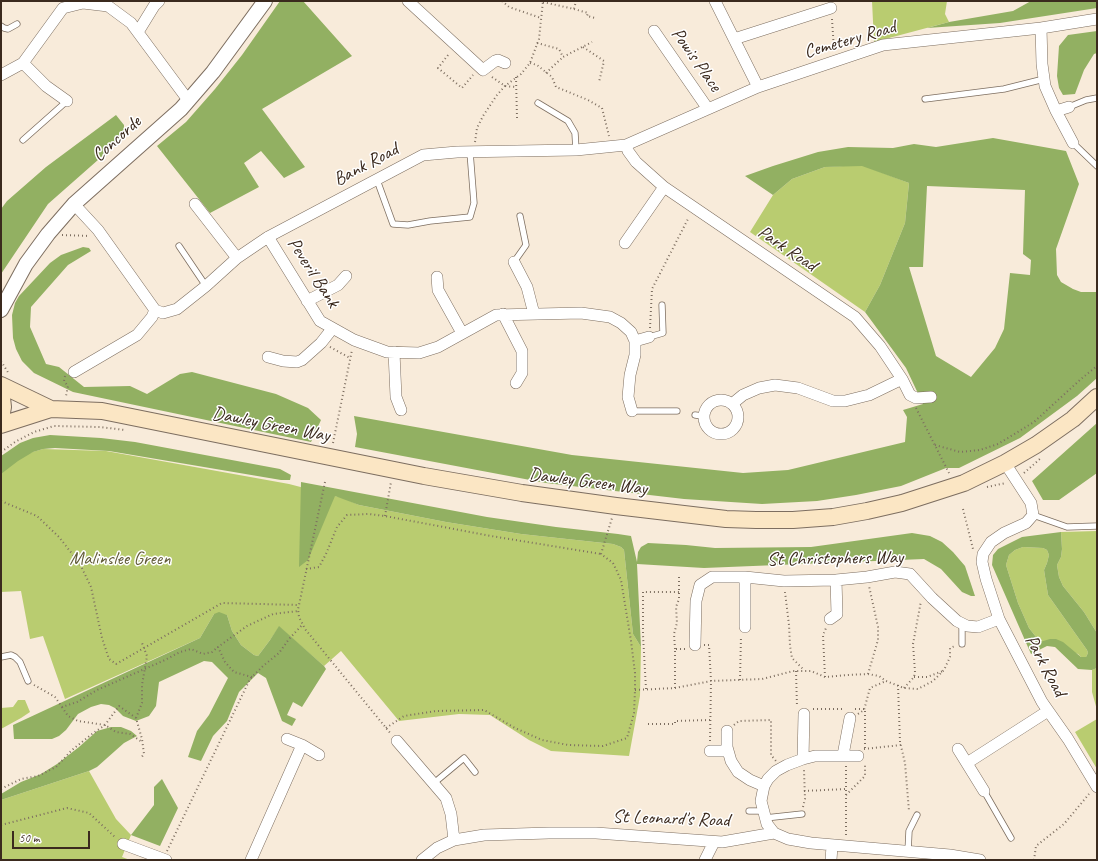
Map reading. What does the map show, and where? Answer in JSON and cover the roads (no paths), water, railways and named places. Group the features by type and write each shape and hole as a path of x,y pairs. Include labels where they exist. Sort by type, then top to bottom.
{"main road":[{"name":"Dawley Green Way","path":"1,385 51,409"},
{"path":"1,389 3,407 1,418"},
{"name":"Dawley Green Way","path":"1,425 51,409 102,411 522,494 726,518 793,520 833,516 886,507 964,483 1005,463 1036,445 1074,419 1097,397"}],"street":[{"path":"138,32 154,6 159,1"},
{"name":"Concorde","path":"1,310 31,258 48,234 74,204 181,109 213,72 265,1"},
{"path":"408,1 478,72 495,60 505,63"},
{"path":"715,1 758,87"},
{"path":"1,75 23,62 63,8 75,3 108,6 131,23 188,100"},
{"path":"734,39 831,8"},
{"name":"Cemetery Road","path":"626,145 758,87 883,45 1041,28 1097,19"},
{"path":"1041,28 1042,64 1045,86 1073,143"},
{"name":"Powis Place","path":"654,31 708,109"},
{"path":"23,62 46,86 67,101"},
{"path":"1056,111 1069,107"},
{"name":"Bank Road","path":"155,310 163,313 177,309 206,286 237,258 268,237 423,155 473,152 576,150 626,145"},
{"name":"Park Road","path":"626,145 628,151 636,162 664,186 855,317 880,346 912,397 931,398"},
{"path":"625,243 664,186"},
{"path":"74,204 98,230 155,310 152,317 137,334 74,372"},
{"path":"195,204 237,258"},
{"name":"Peveril Bank","path":"268,237 320,321 354,340 386,352 419,353 438,347 496,315 504,314 581,313 610,317 621,323 631,332 635,341"},
{"path":"514,262 527,287 534,314"},
{"path":"307,301 338,285 346,276"},
{"path":"437,277 438,290 462,334"},
{"path":"504,314 522,351 522,372 516,383"},
{"path":"268,357 283,361 297,362 302,360 321,343 332,329"},
{"path":"632,411 628,398 630,376 635,355 635,341 649,337"},
{"path":"394,352 396,397 401,410"},
{"path":"732,404 743,396 759,388 775,385 798,388 833,401 845,401 869,395 902,379"},
{"path":"717,400 727,401 732,404 736,408 738,420 736,426 727,433 715,434 710,431 699,415 717,400"},
{"path":"1005,463 1031,503 1033,515"},
{"name":"Park Road","path":"1033,515 1026,523 1004,533 991,542 983,554 982,562 986,580 999,619 1048,711 1068,739 1097,786"},
{"name":"St Christophers Way","path":"695,645 696,601 700,585 712,577 745,577 784,581 867,578 895,572 910,574 957,621 962,624"},
{"path":"745,577 745,627"},
{"path":"830,619 837,614 836,580"},
{"path":"962,624 978,627 999,619"},
{"path":"967,762 1048,711"},
{"path":"803,758 804,714"},
{"path":"844,755 850,718"},
{"path":"727,731 728,751 731,761 738,772 750,780 764,786"},
{"path":"287,739 320,755"},
{"path":"397,741 446,798 452,819 454,840"},
{"path":"251,860 302,745"},
{"path":"958,749 984,792"},
{"path":"710,751 728,751"},
{"path":"774,833 767,824 761,801 764,786 768,779 776,771 803,758 844,755 863,756"},
{"name":"St Leonard's Road","path":"422,860 437,848 454,840 484,835 549,833 596,833 714,842 774,833 788,839 832,846 950,855 980,860"},
{"path":"705,860 714,842"},
{"path":"123,844 164,860"},
{"path":"831,860 832,846"}],"lane":[{"path":"1,26 8,29 17,24"},
{"path":"925,98 1004,89 1044,79"},
{"path":"1069,107 1086,100 1097,98"},
{"path":"23,140 67,101"},
{"path":"538,103 568,121 575,132 576,150"},
{"path":"1073,143 1097,166"},
{"path":"377,180 394,224 408,225 470,217 474,203 473,152"},
{"path":"514,262 526,245 520,216"},
{"path":"178,246 206,286"},
{"path":"649,337 663,333 662,305"},
{"path":"632,411 677,411"},
{"path":"1033,515 1067,527 1097,526"},
{"path":"962,624 962,644"},
{"path":"1,657 11,655 15,657 20,662 28,681"},
{"path":"434,783 464,758 475,772"},
{"path":"984,792 1011,838"},
{"path":"749,811 764,814 802,814"},
{"path":"908,852 911,826 917,815"}],"park label":[{"name":"Malinslee Green","path":"120,559"}]}
